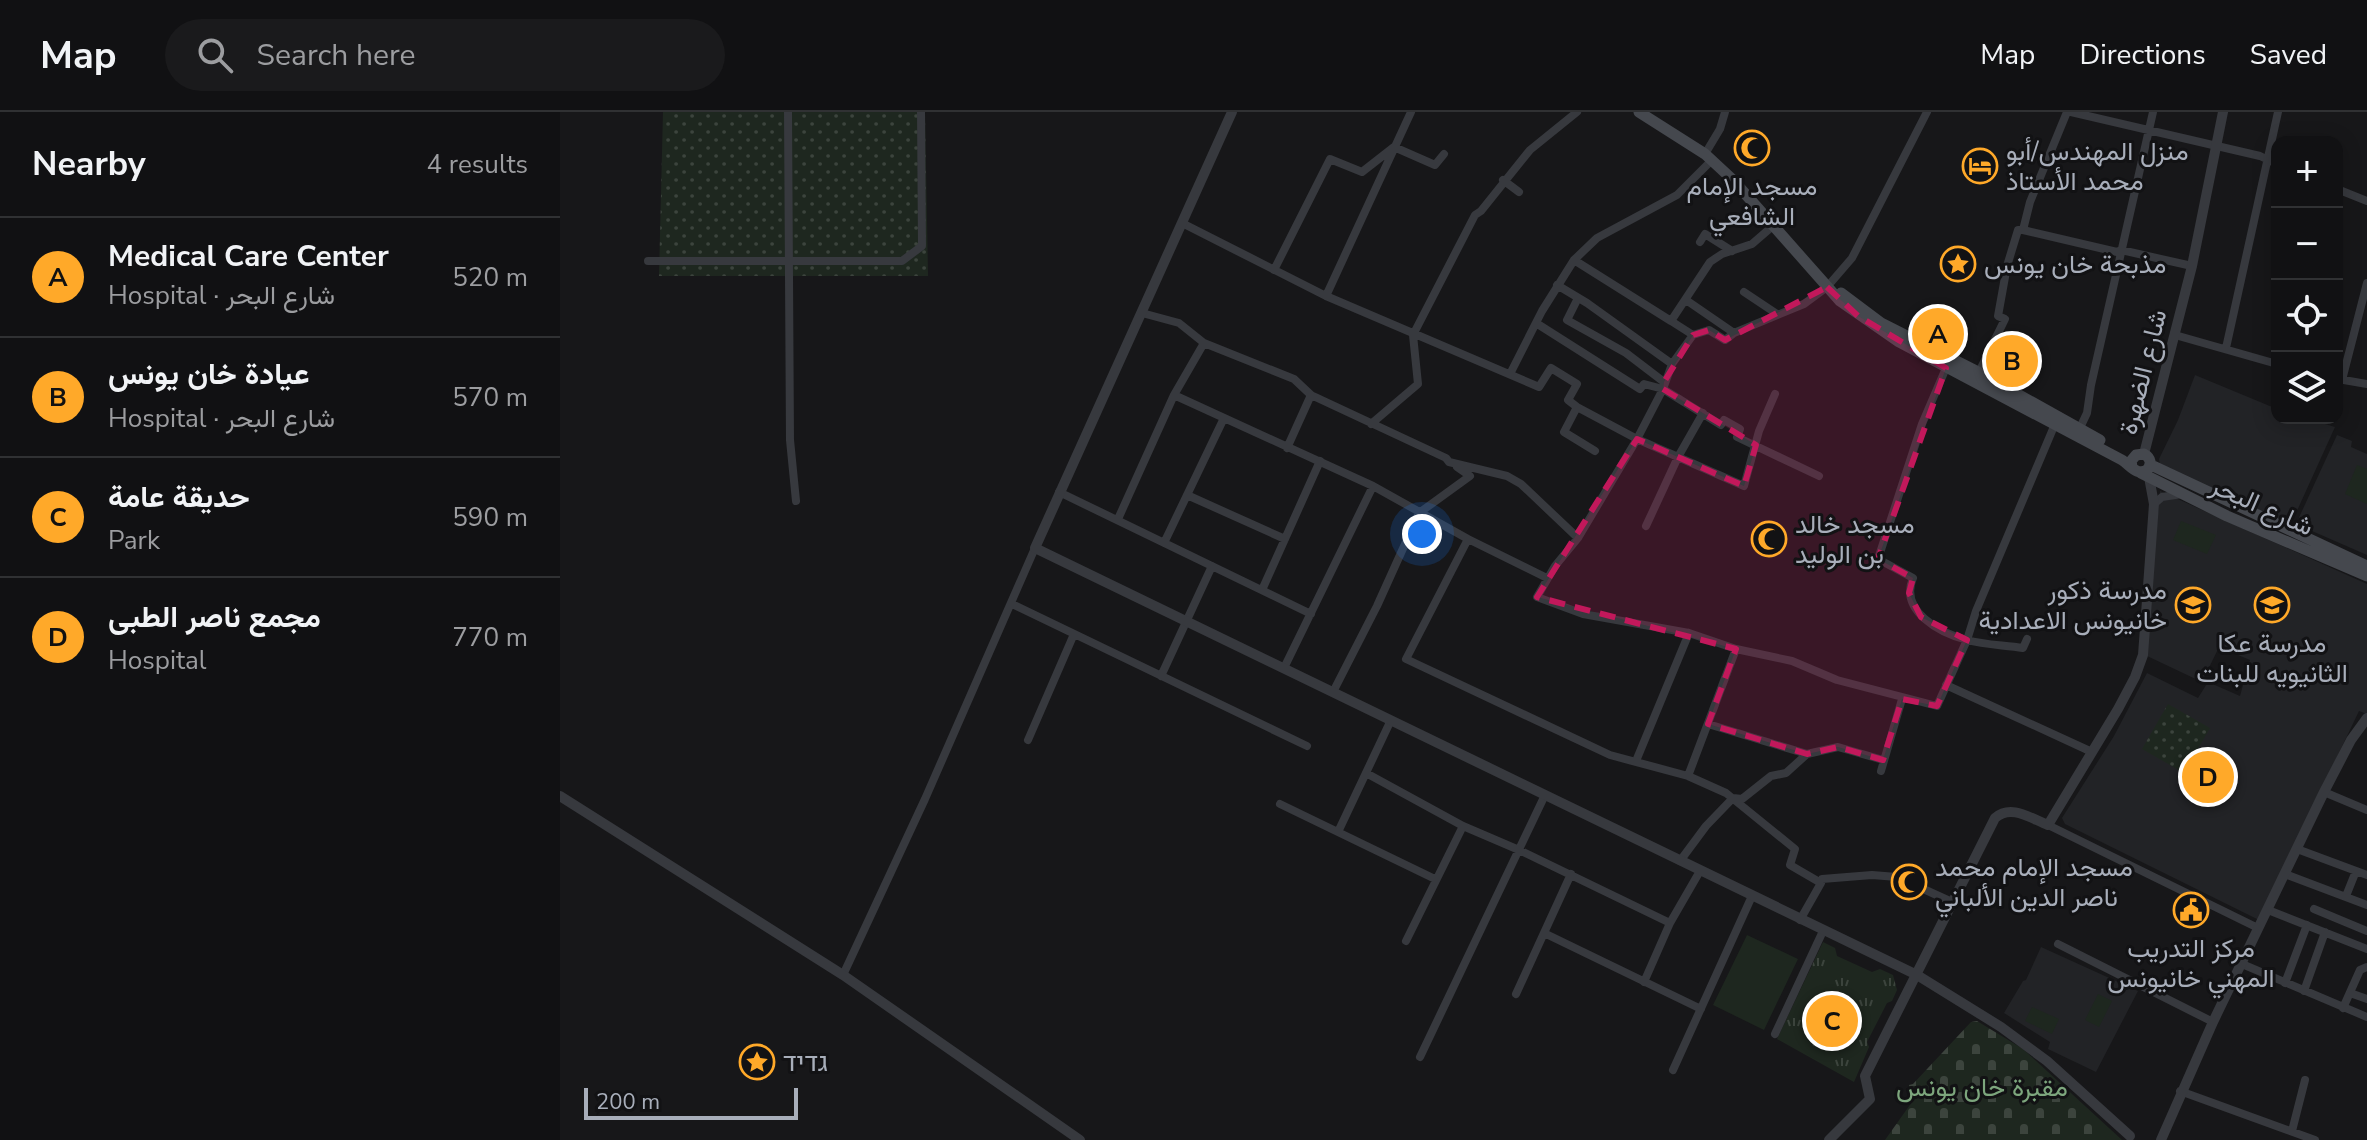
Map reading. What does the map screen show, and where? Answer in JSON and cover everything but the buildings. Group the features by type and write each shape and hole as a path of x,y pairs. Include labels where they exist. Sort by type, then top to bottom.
{"main road":[{"name":"شارع البحر","path":"1639,112 1708,157 1858,316 1946,368 1976,377 2142,465 2367,566"},
{"name":"شارع البحر","path":"1829,285 1881,323 2055,424 2078,432"},
{"name":"شارع البحر","path":"2142,465 2182,494 2367,576"}],"street":[{"path":"788,112 790,440 796,501"},
{"path":"648,261 902,261 922,246 921,112"},
{"path":"843,975 1232,112"},
{"path":"1326,296 1411,112"},
{"path":"1371,424 1418,384 1413,335 1465,230 1530,150 1577,112"},
{"path":"1510,374 1557,285 1574,260 1597,238 1677,195 1708,157 1725,112"},
{"path":"1927,112 1852,258 1829,285 1804,304 1734,333 1725,340 1709,330 1693,335 1672,364 1637,439 1578,538 1547,578 1537,597 1557,606 1608,619 1689,633 1736,649 1792,661 1837,680 1937,706 2055,424"},
{"path":"2023,230 2030,202 2069,112 2271,160"},
{"path":"2078,432 2087,413 2153,112"},
{"name":"شارع الضهرة","path":"2142,465 2192,266 2223,112"},
{"path":"2226,348 2278,112"},
{"path":"1274,270 1330,159 1362,172 1394,147"},
{"path":"1394,147 1435,165 1444,154"},
{"path":"1503,180 1519,192"},
{"path":"2343,191 2367,201"},
{"path":"1182,223 1326,296 1539,387 1551,368 1577,384 1568,400 1577,407 1637,439 1744,486 1759,431 1775,394"},
{"path":"1671,321 1710,262 1752,244 1774,225"},
{"path":"1976,377 2005,319 1998,316 2012,244 2018,230 2192,266"},
{"path":"1700,242 1705,234 1732,251"},
{"path":"1574,260 1693,335"},
{"path":"2343,365 2367,283"},
{"path":"1557,285 1672,364"},
{"path":"1744,292 1777,314"},
{"path":"1578,298 1567,320 1626,353 1663,386 1721,425 1724,420 1740,429 1737,437 1819,476"},
{"path":"1686,300 1734,333"},
{"path":"1142,313 1179,323 1204,343 1294,379 1311,395 1446,458 1470,476 1419,513 1377,606 1333,692"},
{"path":"1536,323 1640,389 1644,384 1663,386"},
{"path":"2175,335 2271,362"},
{"path":"1118,519 1174,395 1204,343"},
{"path":"1946,368 1922,424 1878,559 1913,578 1909,593 1921,617 1967,640 2023,648 2027,639"},
{"path":"2343,380 2367,384"},
{"path":"1174,395 1373,486 1468,539 1547,578"},
{"path":"1287,448 1311,395"},
{"path":"1577,407 1564,432 1595,451"},
{"path":"1646,526 1678,457 1703,413"},
{"path":"1164,543 1224,418"},
{"path":"1262,590 1320,461"},
{"path":"1449,462 1507,476 1521,484 1578,538"},
{"path":"2048,825 2131,686 2143,655 2154,504 2142,465"},
{"path":"1284,668 1373,486"},
{"path":"1059,492 1311,614"},
{"path":"2154,504 2162,497 2182,494"},
{"path":"1187,495 1285,539"},
{"path":"1468,539 1406,659 1610,755 1688,776 1733,798 1795,849 1790,865 1821,883"},
{"path":"1035,548 1917,975 2001,1027 2047,1061 2132,1138"},
{"path":"1161,676 1212,566"},
{"path":"1012,604 1307,746"},
{"path":"1636,761 1689,633"},
{"path":"1028,740 1074,634"},
{"path":"1688,776 1736,649"},
{"path":"1946,685 2092,752"},
{"path":"1881,771 1902,699"},
{"path":"1338,832 1391,720"},
{"path":"2161,1140 2180,1091 2324,792 2351,740 2366,722"},
{"path":"1708,724 1807,754"},
{"path":"1733,798 1742,799 1771,776 1786,773 1807,754 1838,747 1883,760"},
{"path":"1366,773 1463,826 1670,923"},
{"path":"2324,792 2367,810"},
{"path":"1420,1057 1545,795"},
{"path":"560,796 843,975 1080,1140"},
{"path":"1680,861 1706,826 1733,798"},
{"path":"1280,804 1435,879"},
{"path":"1829,1140 1870,1099 1865,1076 1995,818 2002,812 2011,811 2048,825 2258,928"},
{"path":"1406,941 1463,826"},
{"path":"2297,849 2367,875"},
{"path":"1644,982 1670,923 1700,871"},
{"path":"2346,896 2356,871"},
{"path":"1516,994 1571,874"},
{"path":"2285,874 2367,905"},
{"path":"1800,920 1822,879 1872,875 1897,877 1952,902"},
{"path":"1673,1070 1752,896"},
{"path":"2314,909 2367,931"},
{"path":"2268,910 2367,949"},
{"path":"2285,983 2307,925"},
{"path":"1775,1034 1823,931"},
{"path":"2304,991 2325,932"},
{"path":"1544,933 1701,1009"},
{"path":"2058,944 2213,1022"},
{"path":"2297,952 2315,960"},
{"path":"2242,964 2367,1017"},
{"path":"2343,1008 2360,970 2367,968"},
{"path":"2350,993 2367,999"},
{"path":"2292,1131 2305,1080"},
{"path":"2180,1091 2315,1140"}],"highlighted area":[{"path":"1827,287 1858,316 1946,368 1878,559 1913,578 1909,593 1921,617 1967,640 1937,706 1902,699 1883,760 1838,747 1807,754 1708,724 1736,649 1537,597 1637,439 1744,486 1756,445 1663,389 1664,382 1693,335 1709,330 1725,340"}],"shaded area":[{"path":"2195,375 2271,407 2271,424 2325,424 2335,427 2291,524 2160,465 2159,459"},
{"path":"2337,435 2352,441 2351,447 2367,454 2367,555 2296,524"},
{"path":"2160,491 2367,584 2367,714 2359,711 2259,920 2065,824 2062,818 2114,736 2147,673 2198,698 2208,682 2240,696 2250,660 2219,647 2202,682 2145,655"},
{"path":"2041,947 2138,991 2096,1072 2048,1049 2050,1042 2004,1013 2026,980"}],"green space":[{"path":"663,112 925,112 928,276 659,276"},
{"path":"2357,465 2367,469 2367,504 2345,494"},
{"path":"2181,521 2216,535 2207,554 2173,540"},
{"path":"2168,704 2210,728 2184,773 2142,749"},
{"path":"1747,935 1798,959 1764,1030 1713,1005"},
{"path":"1823,942 1835,948 1837,956 1872,972 1880,969 1893,975 1897,990 1867,1042 1869,1047 1854,1082 1777,1039"},
{"path":"2098,994 2112,1001 2099,1027 2085,1020"},
{"path":"2032,1007 2059,1019 2052,1034 2025,1021"},
{"name":"مقبرة خان يونس","path":"1977,1021 2023,1049 2122,1140 1885,1140 1912,1102 1909,1085 1971,1022"}],"place":[{"name":"مسجد الإمام الشافعي","path":"1752,148"},
{"name":"منزل المهندس/أبو محمد الأستاذ","path":"1980,166"},
{"name":"مذبحة خان يونس","path":"1958,264"},
{"name":"Medical Care Center","path":"1938,334"},
{"name":"عيادة خان يونس","path":"2012,361"},
{"name":"مسجد خالد بن الوليد","path":"1769,539"},
{"name":"مدرسة ذكور خانيونس الاعدادية","path":"2193,605"},
{"name":"مدرسة عكا الثانيويه للبنات","path":"2272,605"},
{"name":"مجمع ناصر الطبى","path":"2208,777"},
{"name":"مسجد الإمام محمد ناصر الدين الألباني","path":"1909,882"},
{"name":"مركز التدريب المهني خانيونس","path":"2191,910"},
{"name":"حديقة عامة","path":"1832,1021"},
{"name":"גדיד","path":"757,1062"}]}
